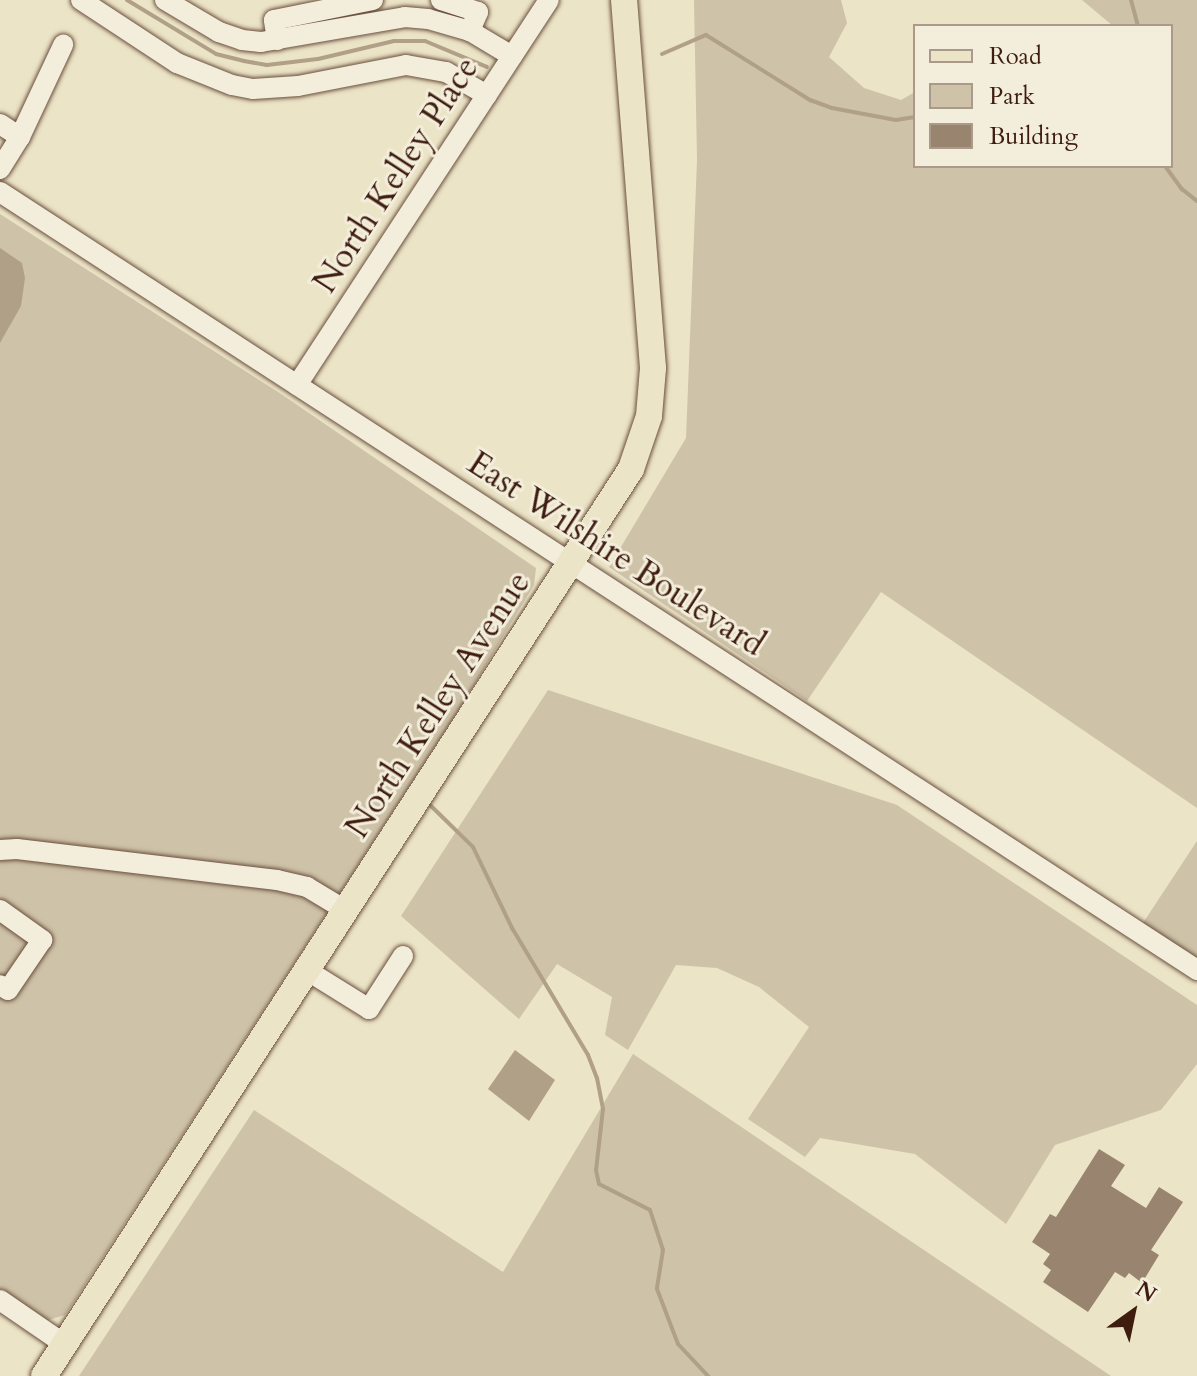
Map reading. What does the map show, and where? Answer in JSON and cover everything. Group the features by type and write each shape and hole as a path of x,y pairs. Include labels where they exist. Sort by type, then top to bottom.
{"main road":[{"name":"North Kelley Avenue","path":"44,1376 573,564 631,469 649,416 653,389 624,0"}],"street":[{"path":"81,0 177,63 232,85 253,89 298,86 406,65 446,72 487,95"},
{"path":"165,0 219,32 261,42 405,17 428,19 470,31 512,56"},
{"path":"277,40 274,20 373,0"},
{"path":"441,0 478,12 470,31"},
{"name":"North Kelley Place","path":"297,385 549,0"},
{"path":"0,169 20,137 63,45"},
{"path":"0,124 20,137"},
{"name":"East Wilshire Boulevard","path":"0,192 1197,970"},
{"path":"0,850 17,849 277,880 307,887 347,911"},
{"path":"0,910 42,940 8,990 0,985"},
{"path":"308,971 369,1009 403,956"},
{"path":"0,1300 64,1344"}],"green space":[{"path":"694,0 841,0 847,23 829,57 864,88 901,100 913,93 913,168 1173,168 1173,24 1111,24 1082,0 1197,0 1197,808 881,592 807,701 609,567 686,438 697,160"},
{"path":"0,214 281,394 536,568 534,585 459,710 65,1315 45,1321 0,1291"},
{"path":"548,690 897,805 1197,1005 1197,1064 1161,1110 1055,1145 1006,1224 915,1154 820,1138 805,1157 748,1119 809,1027 759,987 717,968 676,965 628,1050 605,1035 612,997 557,964 519,1019 401,916"},
{"path":"1197,841 1197,959 1143,923"},
{"path":"633,1054 1111,1376 79,1376 254,1110 503,1272"}],"shaded area":[{"path":"0,248 22,263 25,278 21,306 0,343"},
{"path":"515,1050 555,1080 529,1121 488,1089"}],"building":[{"path":"1099,1149 1125,1165 1111,1186 1146,1208 1159,1187 1183,1202 1151,1250 1159,1255 1142,1283 1129,1273 1125,1278 1115,1272 1088,1312 1043,1282 1051,1270 1043,1264 1050,1254 1032,1242 1050,1214 1056,1217"}],"waterway":[{"path":"127,0 216,54 244,61 267,65 318,59 394,41 425,41 487,67"},
{"path":"1131,0 1137,24"},
{"path":"662,54 706,35 810,100 832,108 896,120 913,117"},
{"path":"1166,168 1182,189 1197,201"},
{"path":"430,805 473,847 512,928 588,1055 597,1078 603,1109 596,1170 599,1184 650,1210 663,1250 657,1289 678,1344 708,1376"}]}
